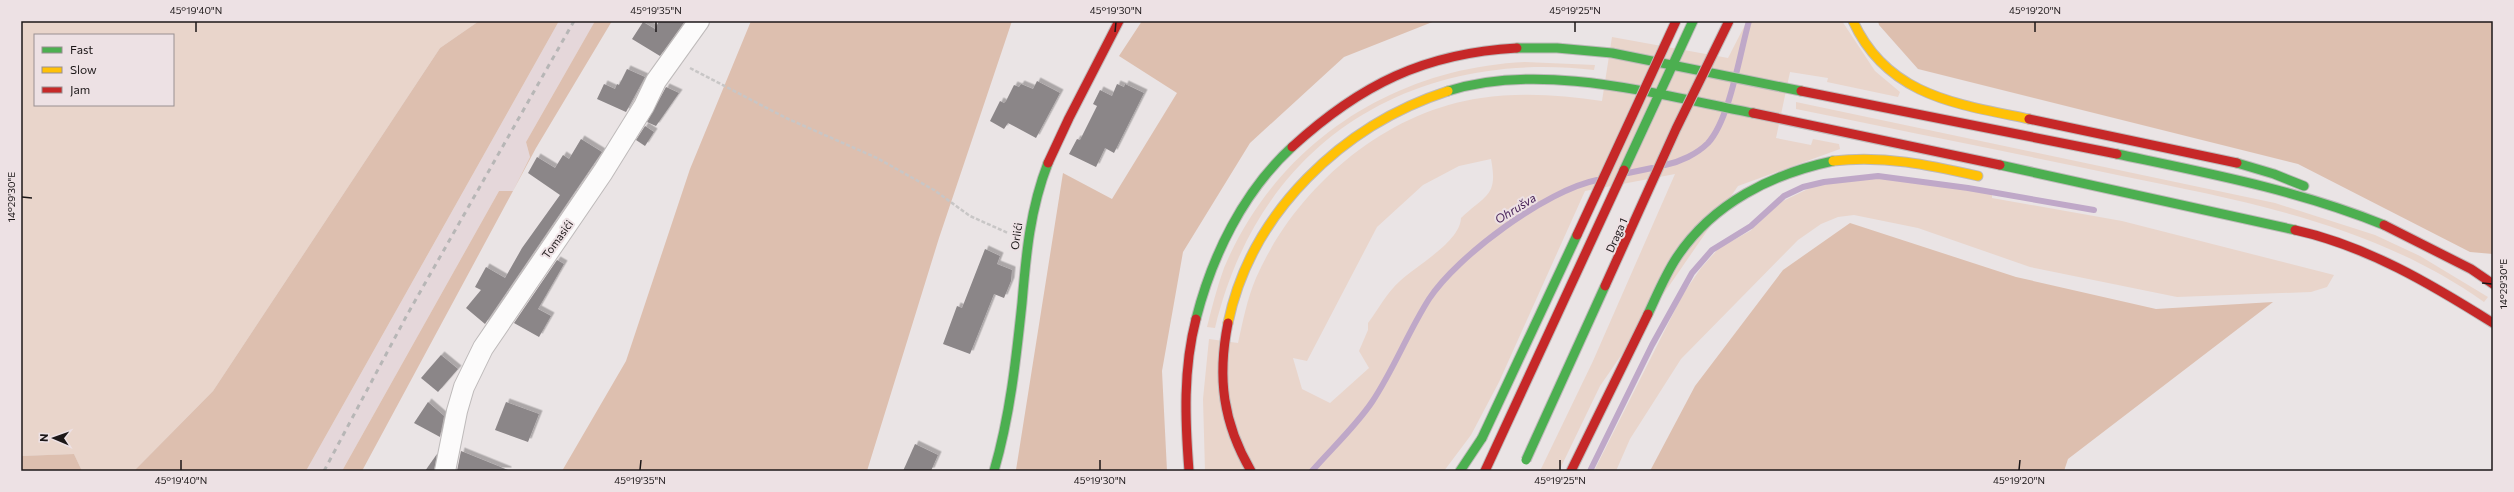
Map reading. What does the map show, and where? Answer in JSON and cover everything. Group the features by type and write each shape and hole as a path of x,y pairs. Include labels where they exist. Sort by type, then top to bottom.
{"main road":[{"name":"Orlići","path":"994,471 1006,429 1012,394 1027,240 1038,189 1050,155 1120,21"},
{"path":"1460,471 1482,438 1676,21"},
{"name":"Draga 1","path":"1485,471 1693,21"},
{"name":"Draga 1","path":"1520,471 1566,377 1673,135 1728,21"},
{"path":"1853,21 1866,47 1877,60 1898,78 1940,97 1980,110 2271,172 2311,189 2338,206"},
{"path":"1189,471 1186,400 1191,337 1208,278 1225,237 1246,200 1273,165 1305,134 1340,106 1381,82 1421,66 1464,54 1507,48 1553,47 1612,53 1784,86 2224,176 2338,206 2385,225 2471,269 2493,284"},
{"path":"1251,471 1232,438 1226,416 1222,377 1225,343 1236,296 1259,242 1287,199 1311,171 1344,143 1380,119 1419,100 1462,88 1505,81 1549,79 1606,86 1777,116 2327,237 2372,254 2456,300 2493,323"},
{"path":"1571,471 1630,348 1682,250 1710,219 1732,201 1789,171 1828,161 1860,158 1904,161 1985,177"},
{"path":"2287,238 2320,240 2327,237"}],"street":[{"name":"Tomasići","path":"445,471 457,411 464,388 483,348 603,172 644,106 656,81 674,59 699,21"}],"path":[{"path":"674,59 786,118 877,158 929,187 970,216 1027,240"}],"shaded area":[{"path":"21,21 479,21 440,48 213,391 134,471 82,471 74,454 21,456"},
{"path":"479,21 559,21 306,471 134,471 213,391 440,48"},
{"path":"559,21 595,21 526,142 530,157 513,191 499,191 342,471 306,471"},
{"path":"595,21 612,21 536,148 513,191 530,157 526,142"},
{"path":"751,21 1012,21 939,238 867,471 562,471 626,361 690,169"},
{"path":"1142,21 1435,21 1344,57 1250,143 1183,252 1162,371 1167,471 1016,470 1063,173 1112,199 1177,93 1119,56"},
{"path":"1747,21 1842,21 1875,71 1900,92 1898,97 1827,82 1828,78 1790,72 1776,138 1811,145 1813,139 1839,144 1840,149 1738,186 1600,386 1559,471 1540,471 1593,361 1675,174 1585,191 1499,382 1471,435 1444,471 1205,471 1203,399 1209,339 1238,343 1250,294 1256,278 1273,245 1294,214 1318,186 1346,160 1377,138 1410,120 1445,106 1481,98 1512,95 1572,97 1602,101 1612,37 1728,58","holes":["1491,159 1493,171 1491,188 1484,199 1461,218 1459,227 1446,244 1395,285 1368,323 1368,330 1359,351 1369,368 1330,403 1302,389 1293,358 1307,361 1377,227 1423,185 1459,166"]},
{"path":"1878,21 2493,21 2493,254 2470,252 2298,164 1918,69 1879,25"},
{"path":"1525,62 1595,65 1594,70 1526,67 1463,75 1404,94 1352,122 1305,160 1267,207 1236,263 1215,328 1207,327 1224,268 1246,224 1274,184 1307,150 1344,121 1385,97 1430,79 1476,67"},
{"path":"1796,102 2275,203 2375,235 2420,256 2488,297 2484,302 2442,276 2399,253 2355,235 2264,207 1999,150 1796,109"},
{"path":"1884,178 1992,194 1992,198 2122,221 2334,275 2327,287 2311,292 2177,297 2030,267 1918,228 1854,215 1838,217 1821,224 1798,240 1681,359 1630,439 1616,471 1594,471 1683,294 1701,268 1719,248 1750,231 1781,202 1814,186 1859,179"},
{"path":"499,191 513,191 362,471 342,471"},
{"path":"1850,223 2016,277 2156,309 2273,302 2068,459 2064,471 1650,471 1695,386 1783,270"},
{"path":"74,454 82,471 21,471 21,456"}],"building":[{"path":"659,21 685,21 660,56 632,39 643,22 655,29"},
{"path":"627,69 645,77 626,112 597,99 604,84 615,89 617,84 619,85"},
{"path":"1037,81 1060,93 1036,138 1008,123 1004,129 990,121 1000,101 1004,103 1006,101 1014,85 1019,87 1021,84 1033,89"},
{"path":"1117,84 1124,87 1125,84 1144,93 1114,153 1105,148 1096,167 1069,154 1077,139 1080,140 1097,106 1093,104 1100,90 1112,96"},
{"path":"666,87 679,93 656,126 647,122"},
{"path":"645,126 654,132 645,146 636,140"},
{"path":"581,139 602,152 485,324 466,308 481,290 475,287 486,267 505,278 522,248 560,195 528,173 537,157 555,168 563,155 569,159"},
{"path":"985,249 1000,256 997,264 1012,270 1011,281 1004,298 994,294 970,354 943,344 957,306 962,308"},
{"path":"557,260 564,264 538,309 551,316 539,337 514,323"},
{"path":"441,355 458,369 438,392 421,378"},
{"path":"428,402 444,416 440,437 414,423"},
{"path":"506,402 539,414 528,442 495,430"},
{"path":"915,444 938,455 931,471 903,471"},
{"path":"461,451 508,470 508,471 457,471"},
{"path":"437,454 434,471 425,471"}],"waterway":[{"name":"Ohrušva","path":"1665,165 1682,160 1699,151 1708,143 1716,132 1728,102 1749,21"},
{"name":"Ohrušva","path":"1628,173 1652,168"},
{"path":"1590,471 1652,345 1692,273 1712,250 1751,226 1784,196 1803,187 1824,182 1878,176 1968,188 2094,210"},
{"name":"Ohrušva","path":"1312,471 1351,429 1372,402 1429,299 1442,282 1460,263 1505,227 1530,210 1577,186 1597,180"}],"railway":[{"path":"324,471 407,315 574,21"}],"traffic: fast":[{"path":"1624,170 1693,21"},
{"path":"1517,48 1557,48 1612,53 1801,91"},
{"path":"1448,91 1484,83 1522,79 1561,80 1640,90 1753,113"},
{"path":"1196,319 1211,272 1220,249 1232,226 1244,205 1259,184 1274,165 1292,147"},
{"path":"2117,154 2285,192 2319,202 2384,225"},
{"path":"1648,314 1677,257 1708,221 1726,206 1766,183 1788,174 1833,161"},
{"path":"994,471 1000,450 1012,388 1030,232 1037,198 1048,163"},
{"path":"2237,163 2274,174 2304,186"},
{"path":"2000,165 2295,230"},
{"path":"1482,438 1577,235"},
{"path":"1526,460 1605,286"},
{"path":"1460,471 1482,438"}],"traffic: slow":[{"path":"1853,21 1867,46 1885,66 1905,81 1927,92 1951,101 2029,119"},
{"path":"1228,323 1240,283 1257,245 1280,210 1307,178 1338,150 1373,126 1409,106 1448,91"},
{"path":"1833,161 1852,159 1888,160 1942,168 1978,176"}],"traffic: jam":[{"path":"1048,163 1069,118 1119,21"},
{"path":"1577,235 1676,21"},
{"path":"1605,286 1676,129 1729,21"},
{"path":"1292,147 1317,125 1343,106 1395,76 1423,65 1452,57 1483,51 1517,48"},
{"path":"1801,91 2117,154"},
{"path":"1753,113 2000,165"},
{"path":"2029,119 2237,163"},
{"path":"1485,471 1624,170"},
{"path":"2384,225 2471,269 2493,284"},
{"path":"2295,230 2322,237 2373,256 2446,294 2493,323"},
{"path":"1571,471 1648,314"},
{"path":"1189,471 1186,395 1189,357 1196,319"},
{"path":"1228,323 1223,363 1225,400 1234,435 1251,471"}]}
